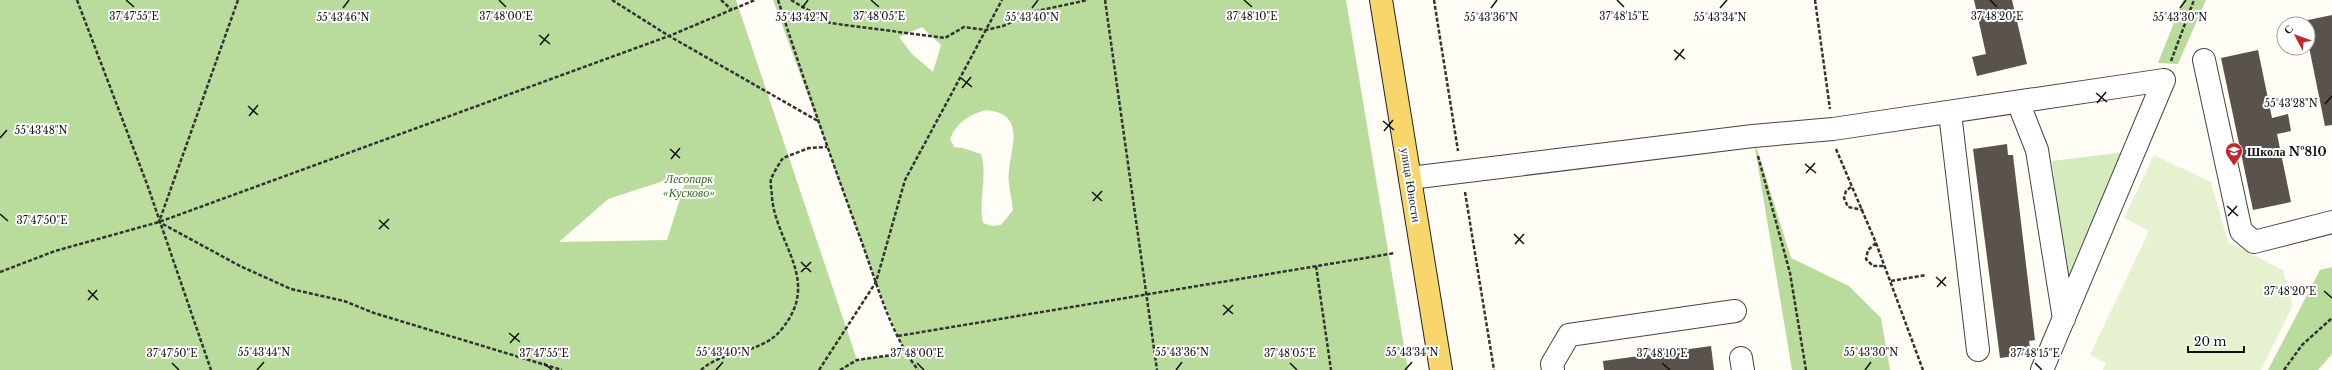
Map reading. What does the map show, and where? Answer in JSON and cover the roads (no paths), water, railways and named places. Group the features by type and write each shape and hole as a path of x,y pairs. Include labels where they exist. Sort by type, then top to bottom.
{"main road":[{"name":"улица Юности","path":"1381,0 1441,370"}],"lane":[{"path":"2204,60 2241,231 2254,242 2332,222"},
{"path":"1410,178 1753,136 1833,129 1950,113 2164,80 2042,370"},
{"path":"2018,102 2037,150 2064,319"},
{"path":"1950,113 1978,350"},
{"path":"1553,370 1552,364 1570,335 1735,311"}],"place":[{"name":"Школа №810","path":"2234,166"}],"park label":[{"name":"Лесопарк «Кусково»","path":"689,185"}]}
